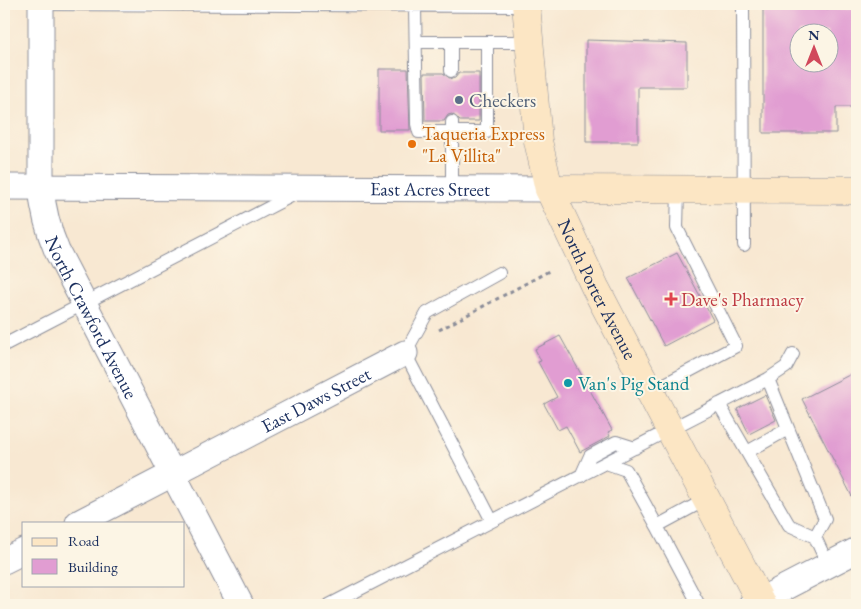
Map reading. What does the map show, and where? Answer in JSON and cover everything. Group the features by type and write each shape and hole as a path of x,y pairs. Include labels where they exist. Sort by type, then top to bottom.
{"main road":[{"name":"North Porter Avenue","path":"526,5 538,141 549,189 577,250 707,498 758,604"},
{"name":"East Acres Street","path":"549,189 857,190"}],"street":[{"name":"North Crawford Avenue","path":"41,4 41,188 49,231 241,605"},
{"name":"East Acres Street","path":"4,188 549,189"},
{"name":"East Daws Street","path":"80,522 405,353"},
{"path":"758,604 857,550"},
{"path":"4,561 22,552"}],"lane":[{"path":"41,4 415,7 526,5"},
{"path":"744,4 744,245"},
{"path":"415,7 417,124 419,132 452,127 487,132 487,42"},
{"path":"416,42 528,42"},
{"path":"451,42 451,71"},
{"path":"452,127 452,188"},
{"path":"4,345 307,188"},
{"path":"650,392 736,346 677,228 678,190"},
{"path":"492,521 405,353 427,312 499,273"},
{"path":"329,605 768,379 786,367 793,354"},
{"path":"768,379 825,519 815,537"},
{"path":"719,404 789,525 815,537 828,565"},
{"path":"747,452 788,429"},
{"path":"581,476 590,456 616,442 635,448"},
{"path":"606,463 626,470 699,605"},
{"path":"657,526 707,498"}],"path":[{"path":"437,330 549,272"}],"building":[{"path":"763,9 857,9 857,107 836,107 836,133 763,133"},
{"path":"586,40 687,43 687,87 638,87 638,142 586,142"},
{"path":"379,69 408,69 410,130 379,130"},
{"path":"424,73 443,73 451,79 455,78 459,73 479,73 479,121 460,121 452,114 448,115 444,121 425,121"},
{"name":"Dave's Pharmacy","path":"677,253 713,320 664,346 628,278"},
{"name":"Van's Pig Stand","path":"560,336 612,430 608,432 610,436 580,452 566,426 558,430 544,404 557,397 538,362 541,361 535,349"},
{"path":"857,371 857,506 802,399"},
{"path":"765,395 776,420 749,434 737,409"}],"place":[{"name":"Checkers","path":"459,100"},
{"name":"Taqueria Express \"La Villita\"","path":"412,144"},
{"name":"Dave's Pharmacy","path":"671,299"},
{"name":"Van's Pig Stand","path":"568,383"}]}
